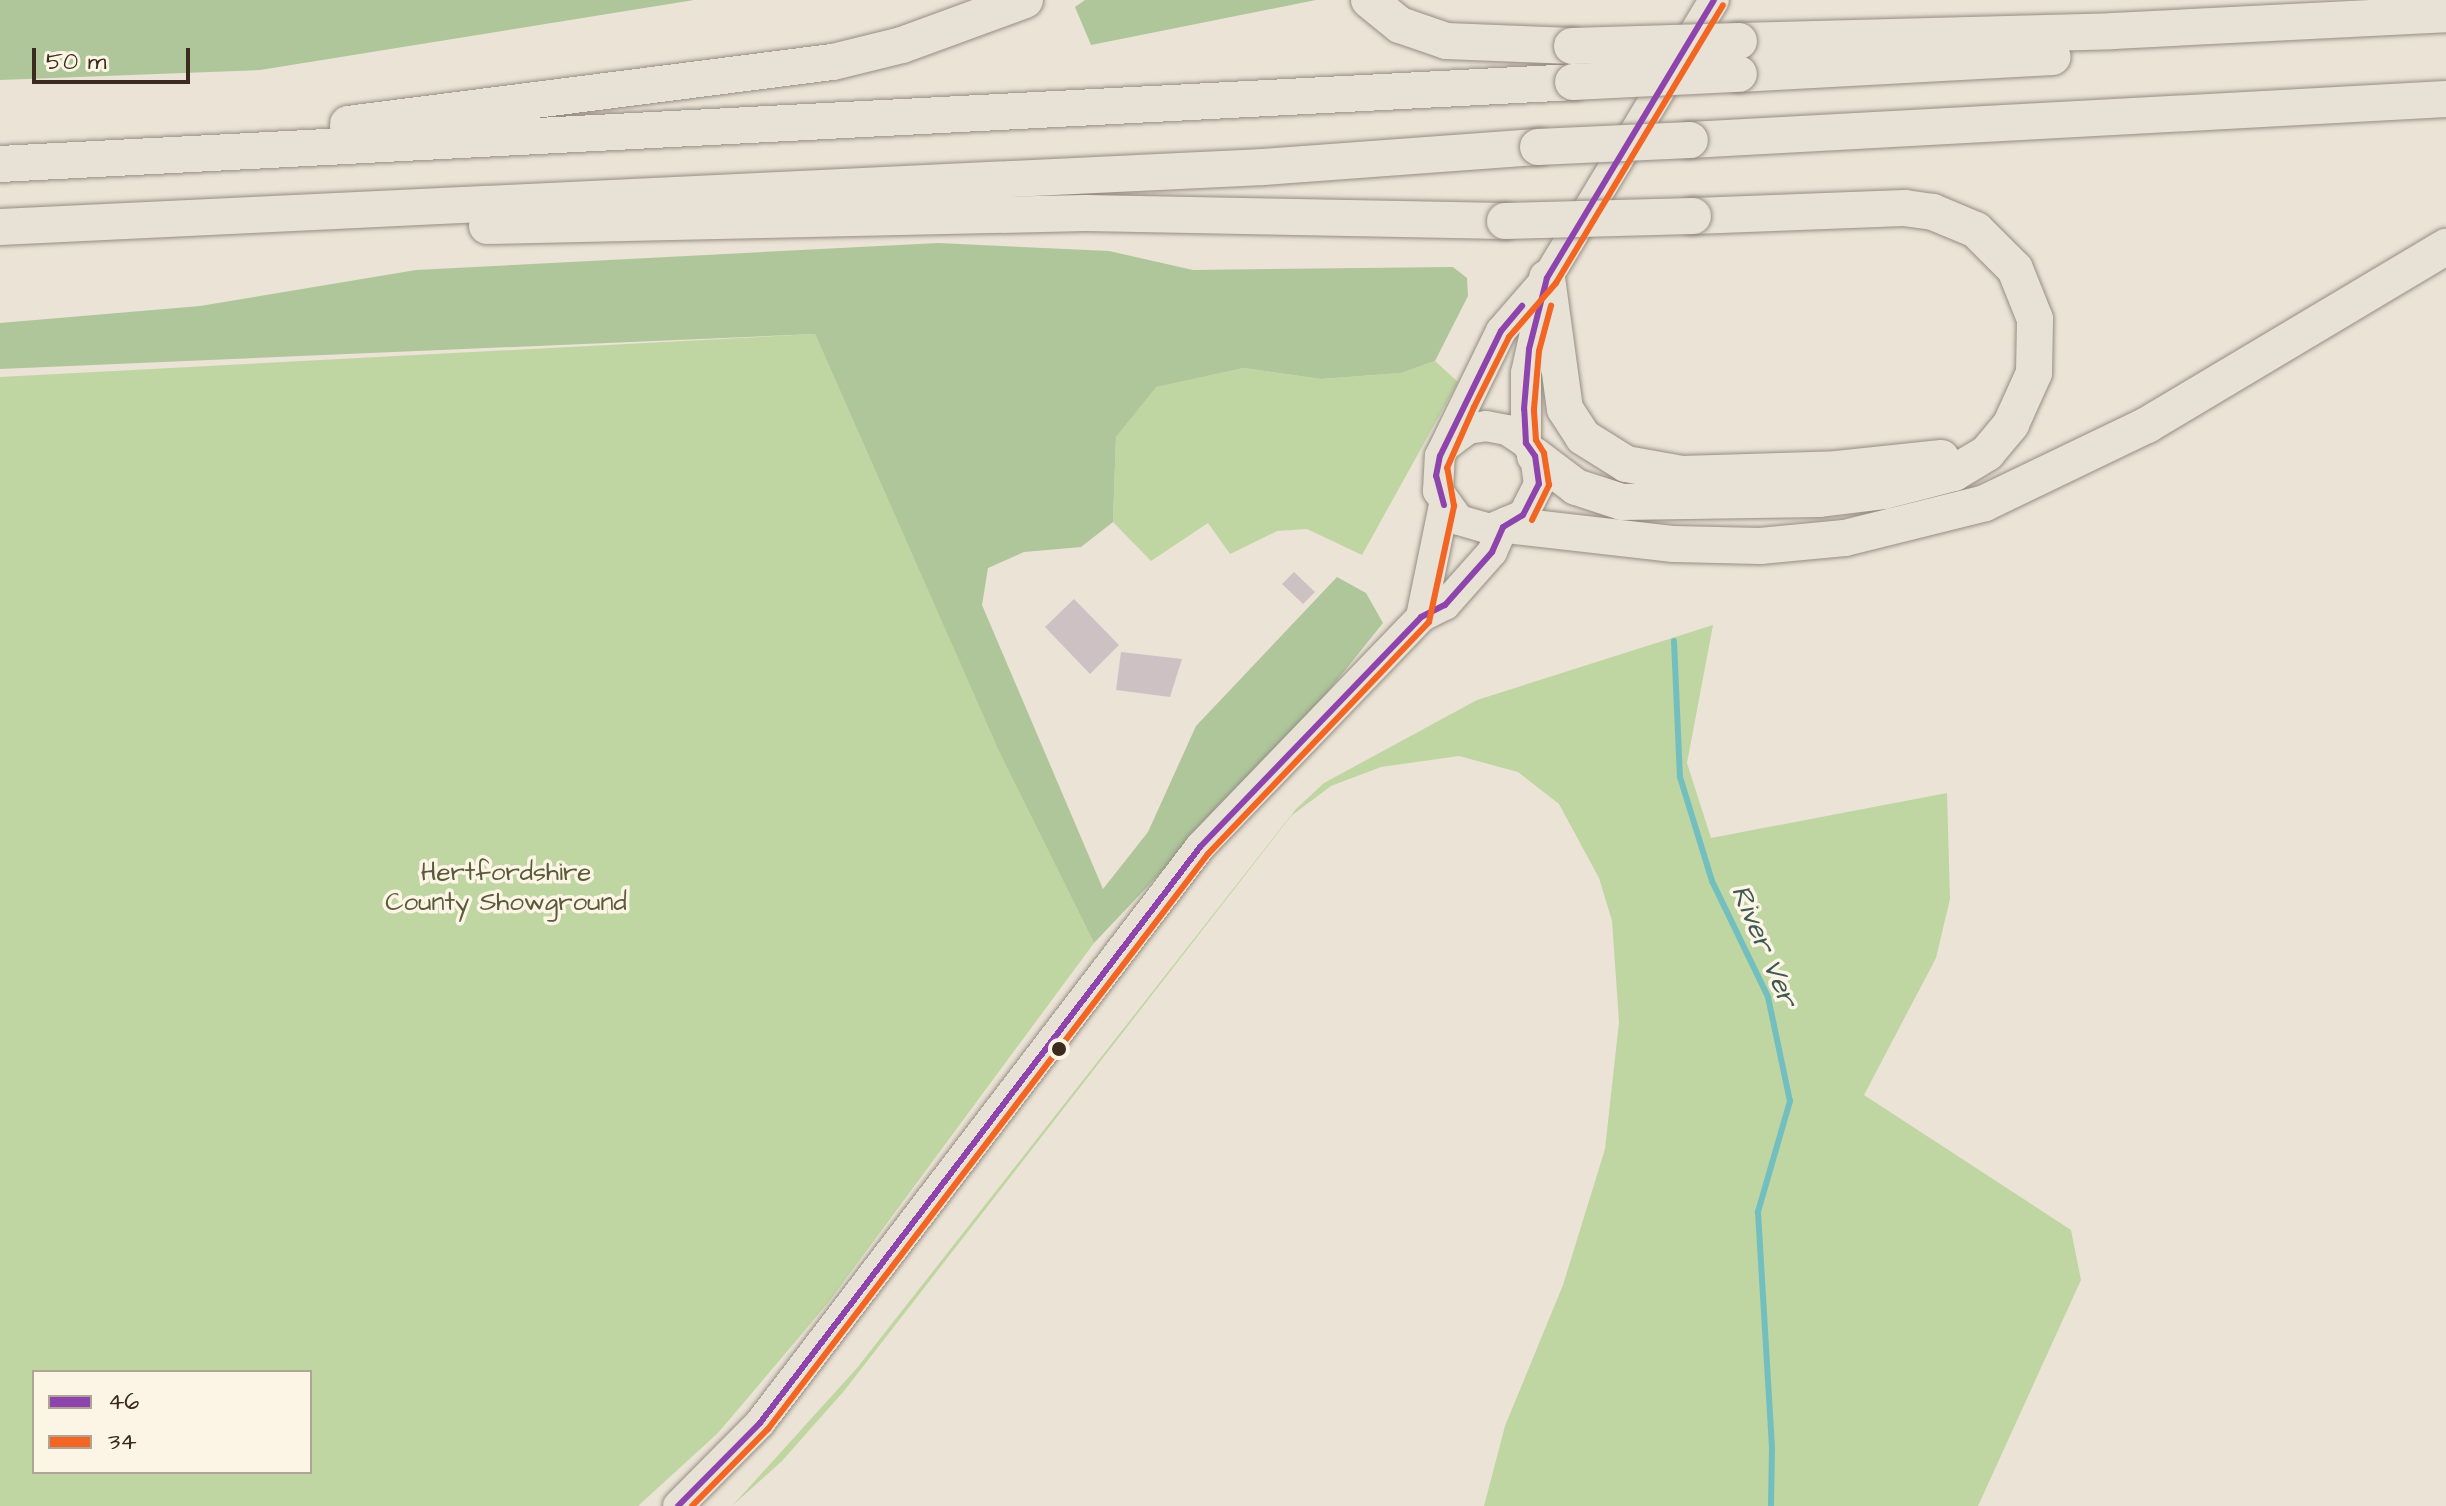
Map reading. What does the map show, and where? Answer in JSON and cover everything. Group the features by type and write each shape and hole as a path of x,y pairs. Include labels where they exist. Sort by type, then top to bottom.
{"highway":[{"path":"65,162 233,136 789,70 902,45 1025,0"},
{"path":"1369,0 1400,25 1446,41 1739,57 2446,33"},
{"path":"0,164 1573,82 1739,57 2113,31 2446,14"},
{"path":"2,227 1264,167 1538,147 2446,99"},
{"path":"2,227 456,227 1086,213 1505,221 1905,208 1952,218 1983,234 2019,275 2037,337 2024,400 1997,442 1954,473 1897,489 1709,504 1610,500 1576,487 1530,450"},
{"path":"1505,526 1663,543 1760,546 1845,538 1985,503 2134,433 2446,247"},
{"path":"1547,278 1565,409 1599,451 1635,468 1682,474 1837,469 1946,457 1997,442"}],"main road":[{"path":"1421,617 1444,505 1436,476 1501,331 1547,278 1714,0"},
{"path":"678,1506 760,1423 1200,847 1421,617 1445,605 1492,552 1505,526 1534,500 1539,484 1530,450 1526,373 1547,278"},
{"path":"1448,444 1468,429 1486,426 1507,430 1530,450"},
{"path":"1444,505 1468,525 1505,526"}],"green space":[{"path":"0,0 694,0 260,70 0,80"},
{"path":"1085,0 1316,0 1091,45 1075,7"},
{"path":"938,243 1109,251 1193,270 1453,267 1467,278 1468,296 1435,361 1401,373 1321,379 1244,368 1156,387 1116,437 1113,522 1081,547 1024,552 988,568 982,605 1103,889 1148,832 1196,726 1337,577 1366,593 1383,623 1302,724 1094,943 999,751 815,334 0,369 0,323 200,306 416,270"},
{"name":"Hertfordshire County Showground","path":"815,334 999,750 1094,943 828,1303 718,1433 638,1506 0,1506 0,377"},
{"path":"1435,361 1458,382 1362,555 1307,529 1277,531 1230,554 1208,523 1151,561 1113,522 1116,437 1155,387 1244,368 1321,379 1401,373"},
{"path":"1713,625 1687,763 1711,838 1947,793 1950,899 1936,958 1864,1095 2071,1230 2081,1280 1978,1506 1484,1506 1505,1426 1563,1285 1605,1149 1619,1022 1612,921 1599,878 1559,804 1518,772 1459,756 1381,767 1331,786 1291,816 844,1391 782,1461 732,1506 857,1368 1296,809 1324,783 1477,700"}],"building":[{"path":"1294,572 1315,592 1303,604 1282,584"},
{"path":"1074,599 1119,645 1090,674 1045,627"},
{"path":"1121,652 1182,659 1170,697 1116,690"}],"waterway":[{"name":"River Ver","path":"1674,641 1680,777 1712,881 1768,997 1790,1101 1758,1212 1772,1447 1771,1506"}],"transit line":[{"name":"46","path":"1503,527 1523,515 1539,484 1535,456 1526,443 1524,409 1529,349 1547,278 1714,0"},
{"name":"34","path":"692,1506 768,1429 1208,854 1429,622 1454,506 1447,468 1474,407 1509,337 1556,283 1723,5"},
{"name":"46","path":"1444,505 1436,476 1440,456 1501,331 1522,306"},
{"name":"34","path":"1532,520 1549,485 1544,453 1536,440 1534,409 1539,351 1551,306"},
{"name":"46","path":"678,1506 760,1423 1200,847 1421,617 1445,605 1492,552 1503,527"}]}
